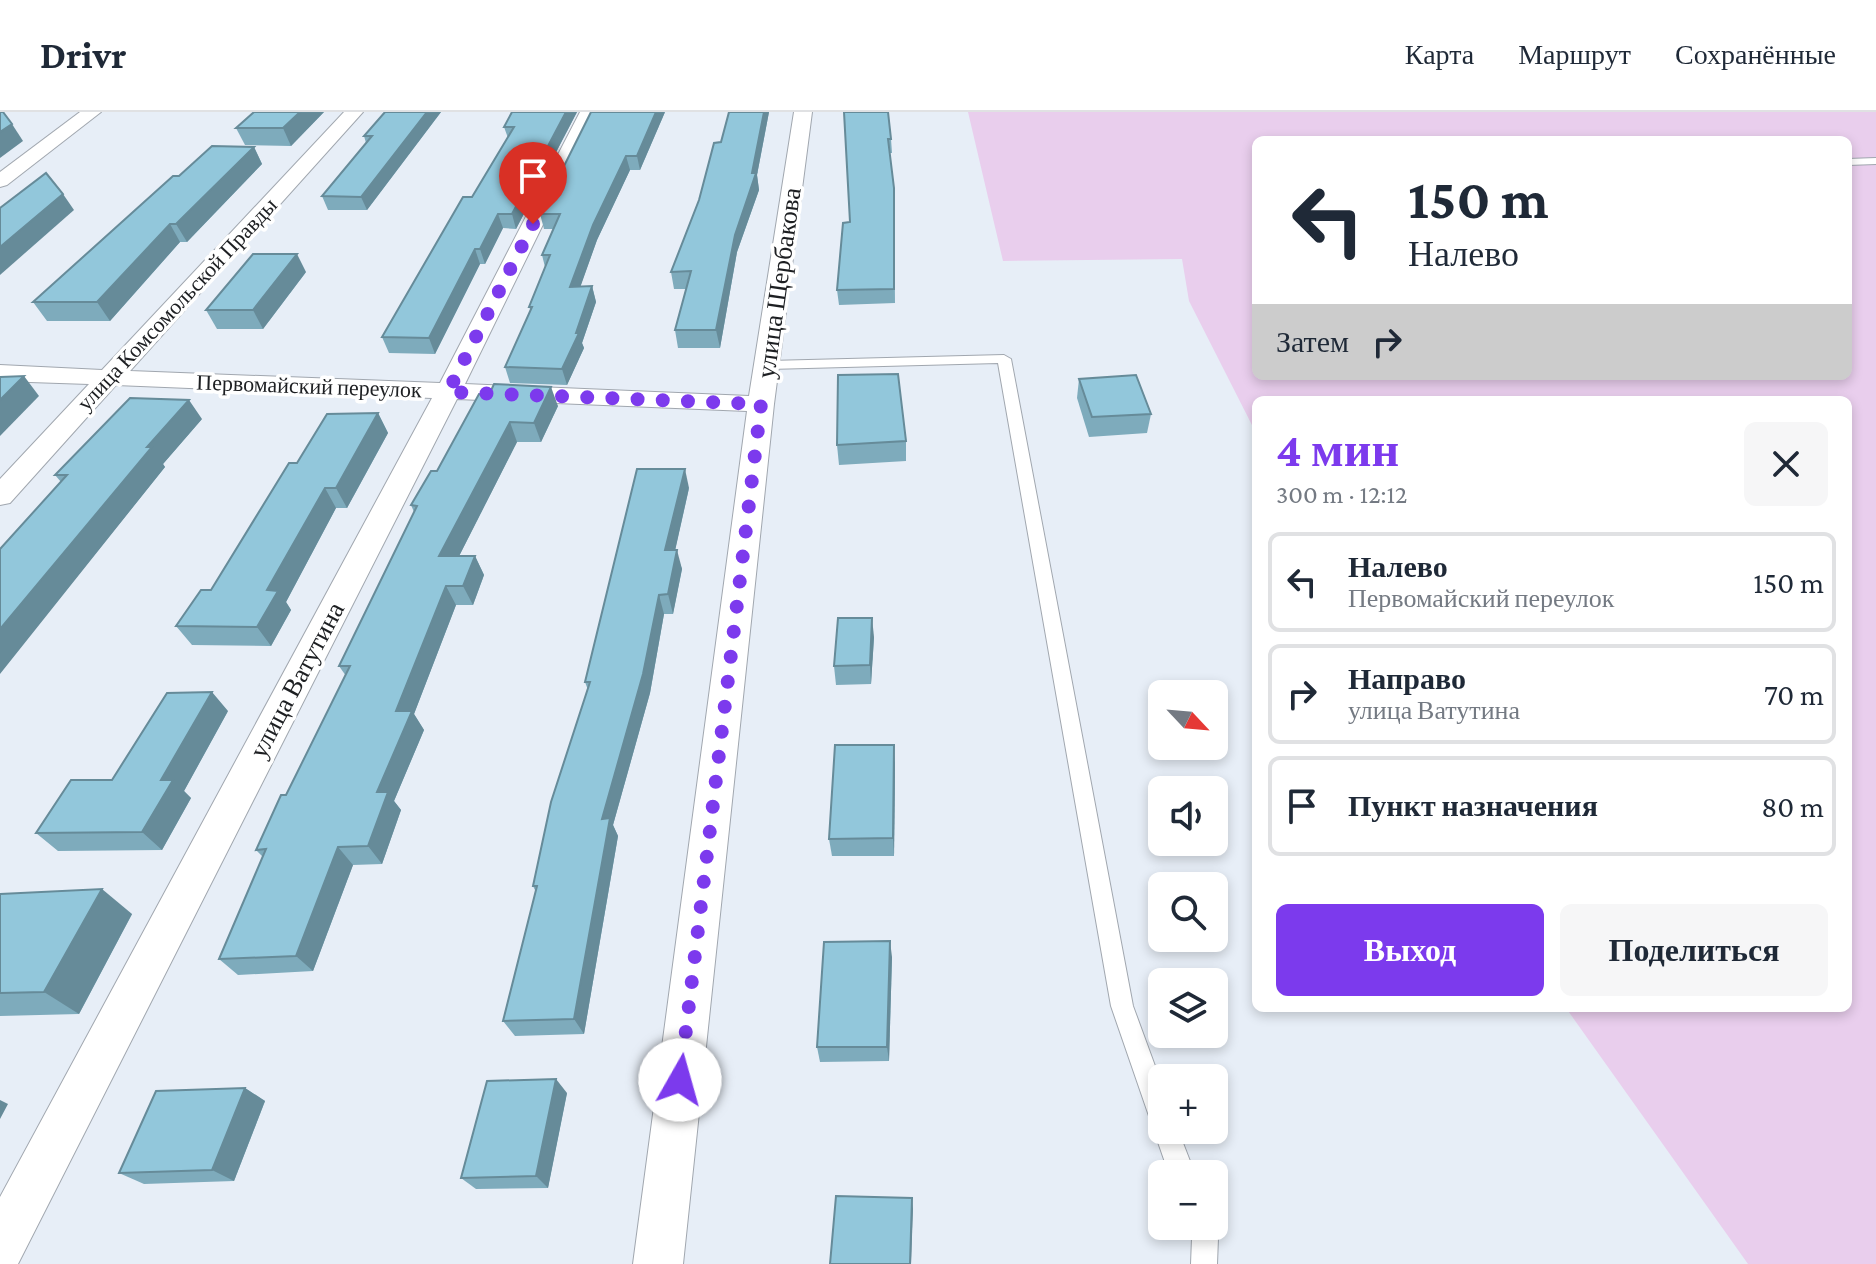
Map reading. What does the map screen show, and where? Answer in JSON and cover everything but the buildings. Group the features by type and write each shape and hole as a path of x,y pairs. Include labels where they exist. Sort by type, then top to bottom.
{"street":[{"path":"0,181 92,112"},
{"name":"улица Комсомольской Правды","path":"0,496 354,112"},
{"name":"улица Ватутина","path":"0,1247 448,392 589,112"},
{"name":"улица Щербакова","path":"658,1264 761,404 803,112"},
{"name":"Первомайский переулок","path":"0,373 761,404"}],"lane":[{"path":"1852,162 1876,161"},
{"path":"769,365 1004,359 1122,1006 1148,1079"},
{"path":"1204,1264 1205,1240"}],"shaded area":[{"path":"968,112 1876,112 1876,1264 1748,1264 1569,1012 1852,1012 1852,396 1252,396 1252,425 1189,301 1182,259 1003,261"}],"route":[{"path":"533,224 448,392 761,404 680,1080"}]}
